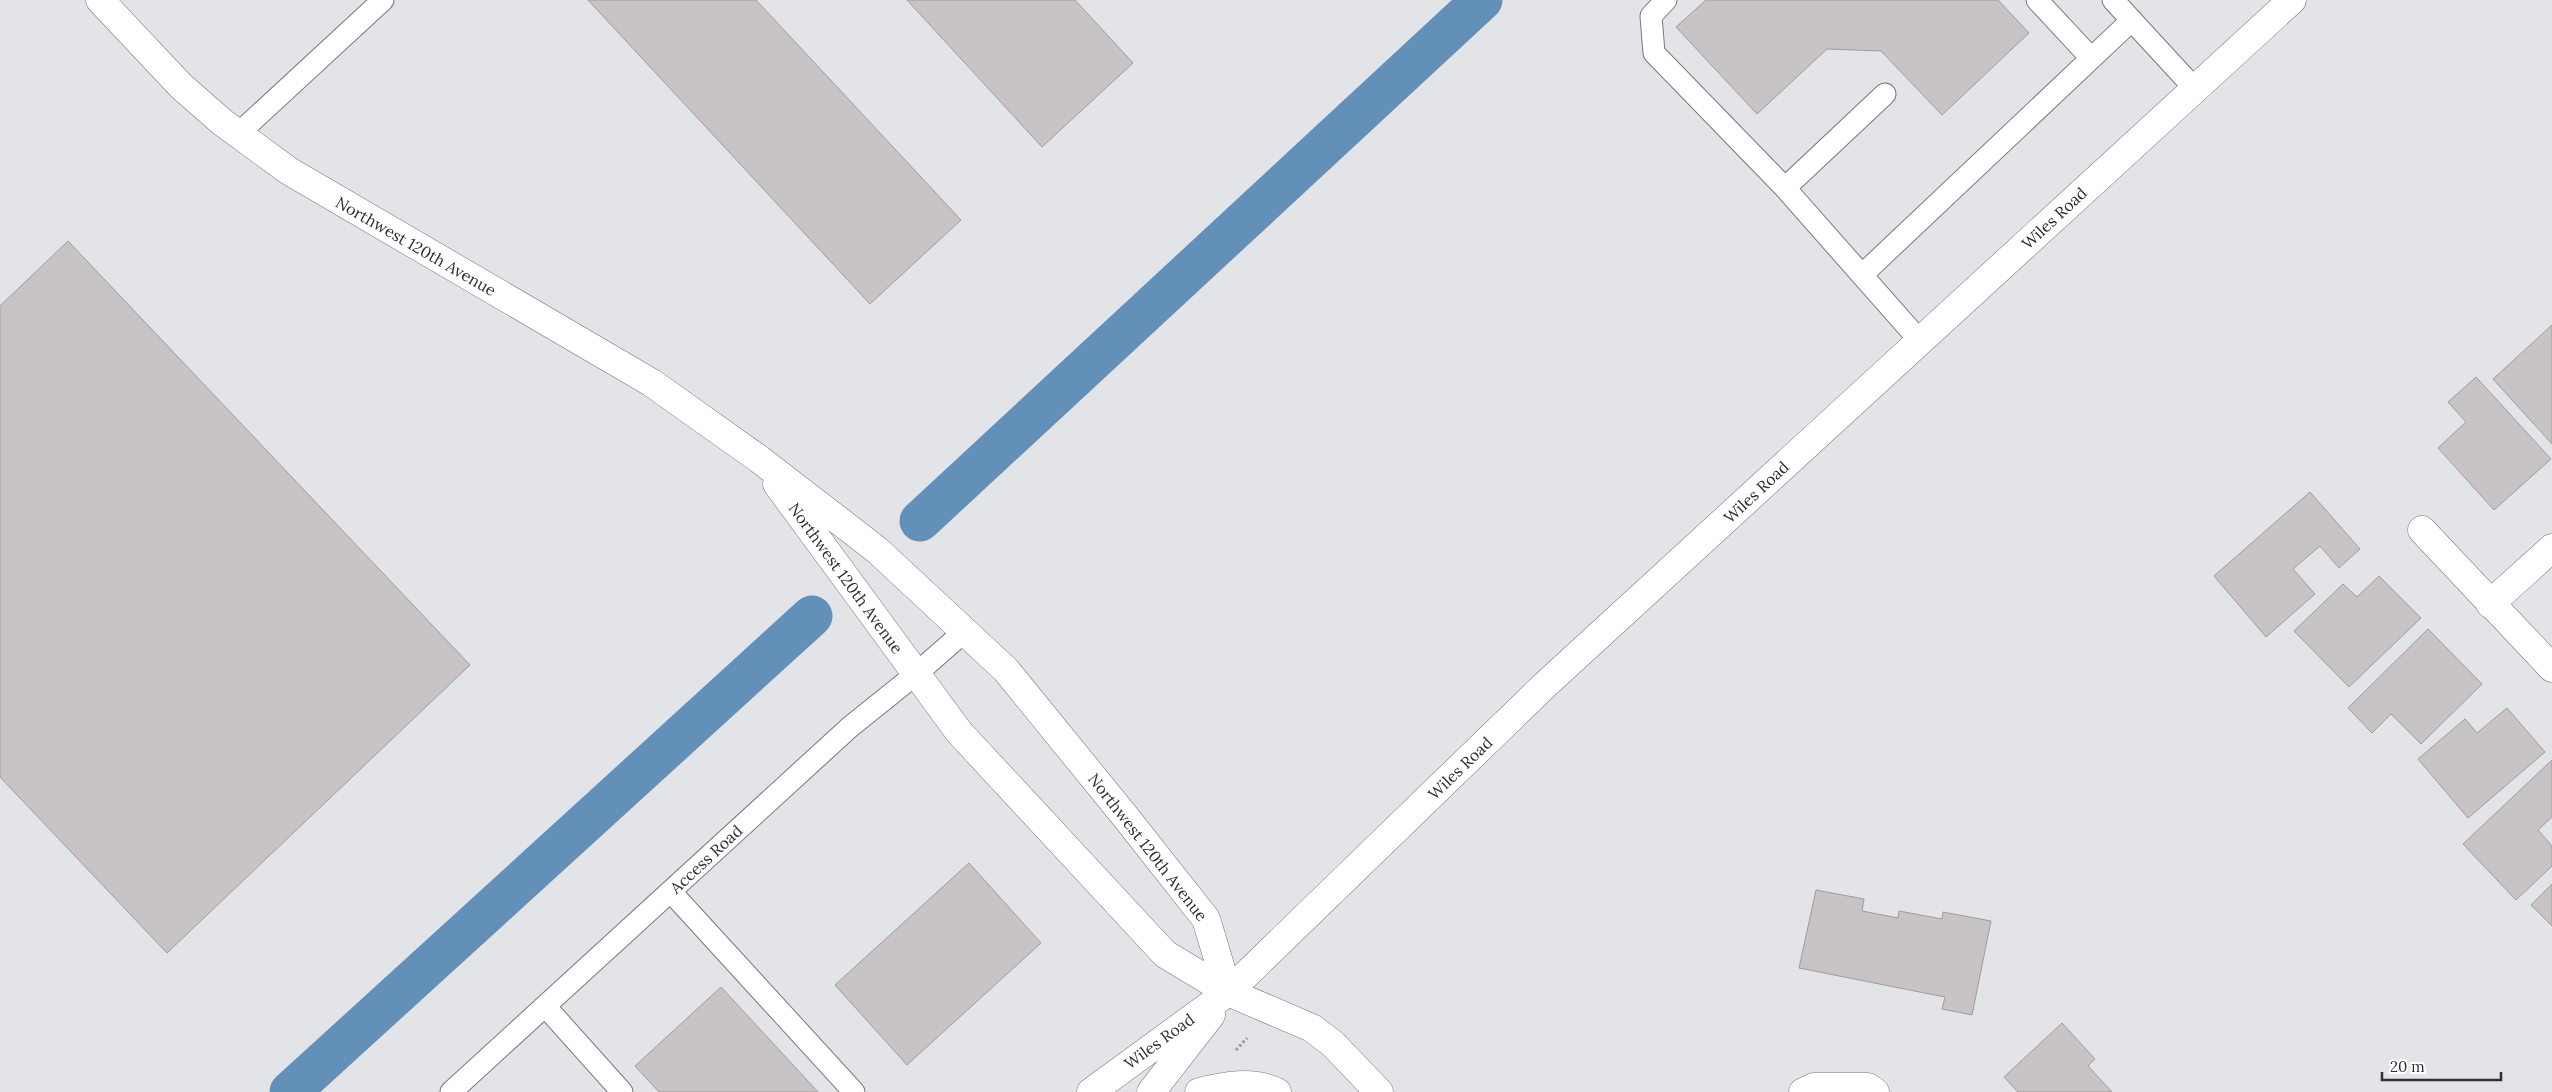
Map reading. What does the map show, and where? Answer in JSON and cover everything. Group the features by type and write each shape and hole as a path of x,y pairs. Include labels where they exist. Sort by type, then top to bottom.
{"street":[{"name":"Northwest 120th Avenue","path":"100,0 181,86 238,134 289,171 652,383 758,459 877,550 965,631 1024,690 1206,919 1228,992"},
{"name":"Wiles Road","path":"1091,1092 1228,992 1545,685 2292,0"},
{"name":"Northwest 120th Avenue","path":"758,459 959,732 1165,954 1228,992"},
{"path":"2422,530 2552,668"},
{"path":"2490,604 2552,548"},
{"name":"Wiles Road","path":"1151,1092 1228,992"},
{"path":"1228,992 1312,1028 1333,1044 1379,1092"},
{"path":"1199,1092 1226,1086 1250,1085 1277,1092"},
{"path":"1803,1092 1814,1088 1868,1087 1874,1092"}],"lane":[{"path":"238,134 383,0"},
{"path":"1666,0 1651,16 1654,53 1785,188 1863,274 1920,341"},
{"path":"2037,0 2091,58"},
{"path":"2113,0 2195,88"},
{"path":"1863,274 2132,20"},
{"path":"1785,188 1885,94"},
{"name":"Access Road","path":"451,1092 850,727 916,674 965,631"},
{"path":"671,892 854,1092"},
{"path":"545,1006 622,1092"}],"path":[{"path":"1230,1058 1252,1032"}],"building":[{"path":"588,0 756,0 961,220 870,304"},
{"path":"907,0 1075,0 1133,63 1042,147"},
{"path":"1706,0 1998,0 2029,33 1942,115 1881,51 1827,49 1757,114 1676,27"},
{"path":"68,241 470,665 167,953 0,777 0,306"},
{"path":"2552,325 2552,444 2493,379"},
{"path":"2476,377 2551,459 2494,510 2438,448 2466,422 2448,402"},
{"path":"2310,492 2360,549 2339,568 2320,546 2293,569 2315,594 2266,637 2214,576"},
{"path":"2379,576 2421,618 2349,687 2294,631 2343,584 2357,597"},
{"path":"2428,629 2482,684 2421,744 2391,714 2372,733 2348,708"},
{"path":"2507,708 2545,752 2468,818 2418,759 2465,719 2477,733"},
{"path":"2552,760 2552,817 2538,830 2552,846 2552,866 2516,900 2463,844"},
{"path":"969,863 1041,943 907,1065 835,985"},
{"path":"2552,884 2552,926 2531,905"},
{"path":"1816,890 1864,899 1862,911 1898,918 1899,911 1942,919 1943,912 1991,921 1972,1015 1942,1009 1945,997 1799,968"},
{"path":"721,987 818,1092 659,1092 635,1066"},
{"path":"2062,1023 2095,1059 2088,1066 2112,1092 2018,1092 2004,1077"}],"waterway":[{"path":"920,521 1482,0"},
{"path":"290,1092 812,616"}]}
